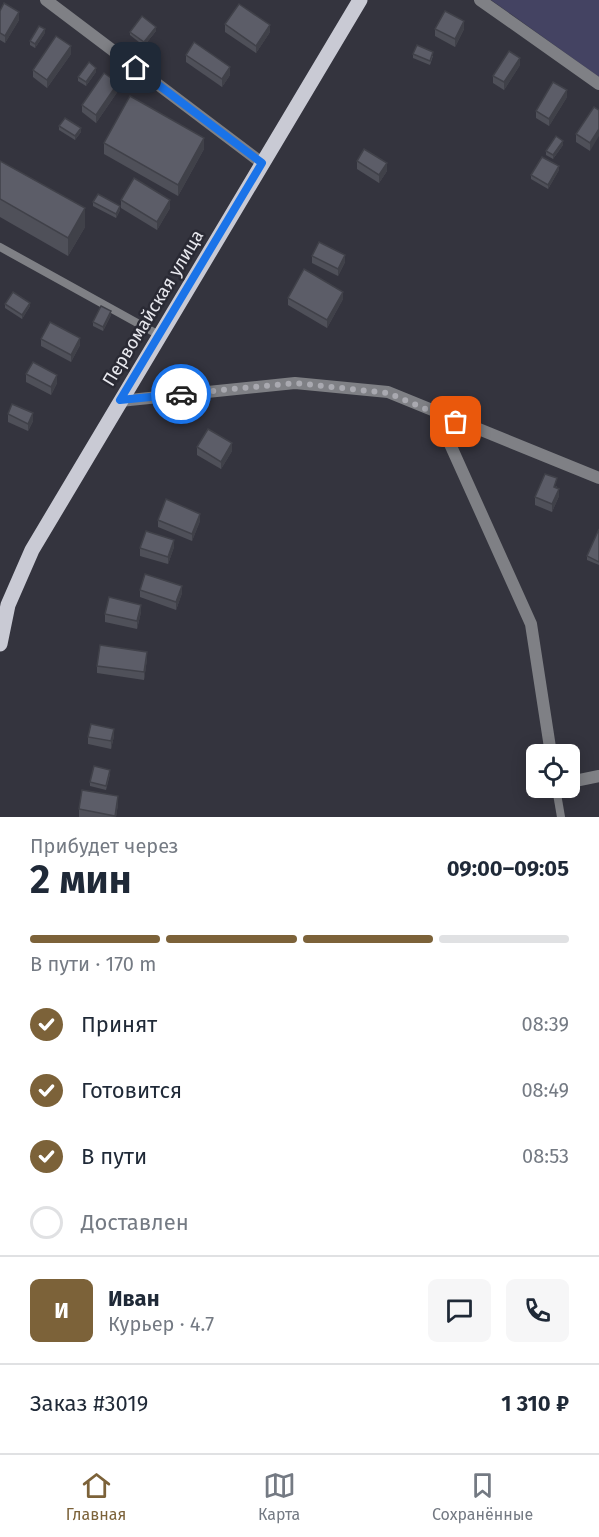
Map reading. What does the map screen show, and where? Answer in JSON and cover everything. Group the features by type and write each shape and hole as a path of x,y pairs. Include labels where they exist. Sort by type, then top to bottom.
{"main road":[{"name":"Первомайская улица","path":"0,644 8,605 32,550 360,0"}],"street":[{"path":"46,0 262,163"},
{"path":"480,0 599,84"},
{"path":"120,400 295,383 388,393 599,478"},
{"path":"436,413 531,624 549,744"},
{"path":"580,780 599,777"}],"lane":[{"path":"0,247 159,335"},
{"path":"558,798 561,817"}],"shaded area":[{"path":"491,0 599,0 599,77"}],"building":[{"path":"4,3 19,12 5,36 0,33 0,11"},
{"path":"239,4 270,25 256,46 225,24"},
{"path":"445,11 464,21 455,39 435,29"},
{"path":"142,16 156,27 144,42 130,32"},
{"path":"39,26 45,29 35,44 30,41"},
{"path":"56,36 71,46 47,80 33,70"},
{"path":"194,42 230,67 222,79 186,55"},
{"path":"417,45 433,52 430,61 413,54"},
{"path":"509,51 520,58 504,82 493,76"},
{"path":"89,62 96,68 86,82 78,77"},
{"path":"104,73 118,83 96,115 82,105"},
{"path":"553,82 567,90 549,119 536,111"},
{"path":"130,96 204,138 178,185 104,143"},
{"path":"594,107 599,110 599,129 590,143 576,134"},
{"path":"65,118 81,128 75,136 59,126"},
{"path":"556,136 563,141 553,155 546,151"},
{"path":"364,149 387,163 379,175 357,161"},
{"path":"542,157 559,166 548,185 531,175"},
{"path":"0,161 85,208 68,238 0,199"},
{"path":"134,178 170,200 157,222 121,200"},
{"path":"98,194 120,206 116,214 93,202"},
{"path":"319,242 345,255 338,269 312,256"},
{"path":"304,269 343,292 327,320 288,298"},
{"path":"13,292 30,303 22,315 5,304"},
{"path":"101,306 111,311 103,327 93,322"},
{"path":"50,322 80,338 71,355 41,339"},
{"path":"33,362 57,375 51,387 26,374"},
{"path":"12,404 33,413 28,424 8,414"},
{"path":"208,429 232,443 221,462 197,447"},
{"path":"545,474 557,478 554,487 559,489 552,504 535,497"},
{"path":"166,499 200,514 192,534 158,520"},
{"path":"599,529 599,562 587,556"},
{"path":"146,531 174,540 168,557 140,548"},
{"path":"145,574 182,586 176,602 140,590"},
{"path":"109,597 141,605 137,621 105,614"},
{"path":"100,645 147,652 144,672 97,666"},
{"path":"91,724 114,729 111,741 88,737"},
{"path":"94,766 110,770 106,786 90,782"},
{"path":"82,790 118,796 115,816 79,809"}],"way so far":[{"path":"181,394 295,383 388,393 456,422"}],"route":[{"path":"136,68 262,163 120,400 181,394"}]}
